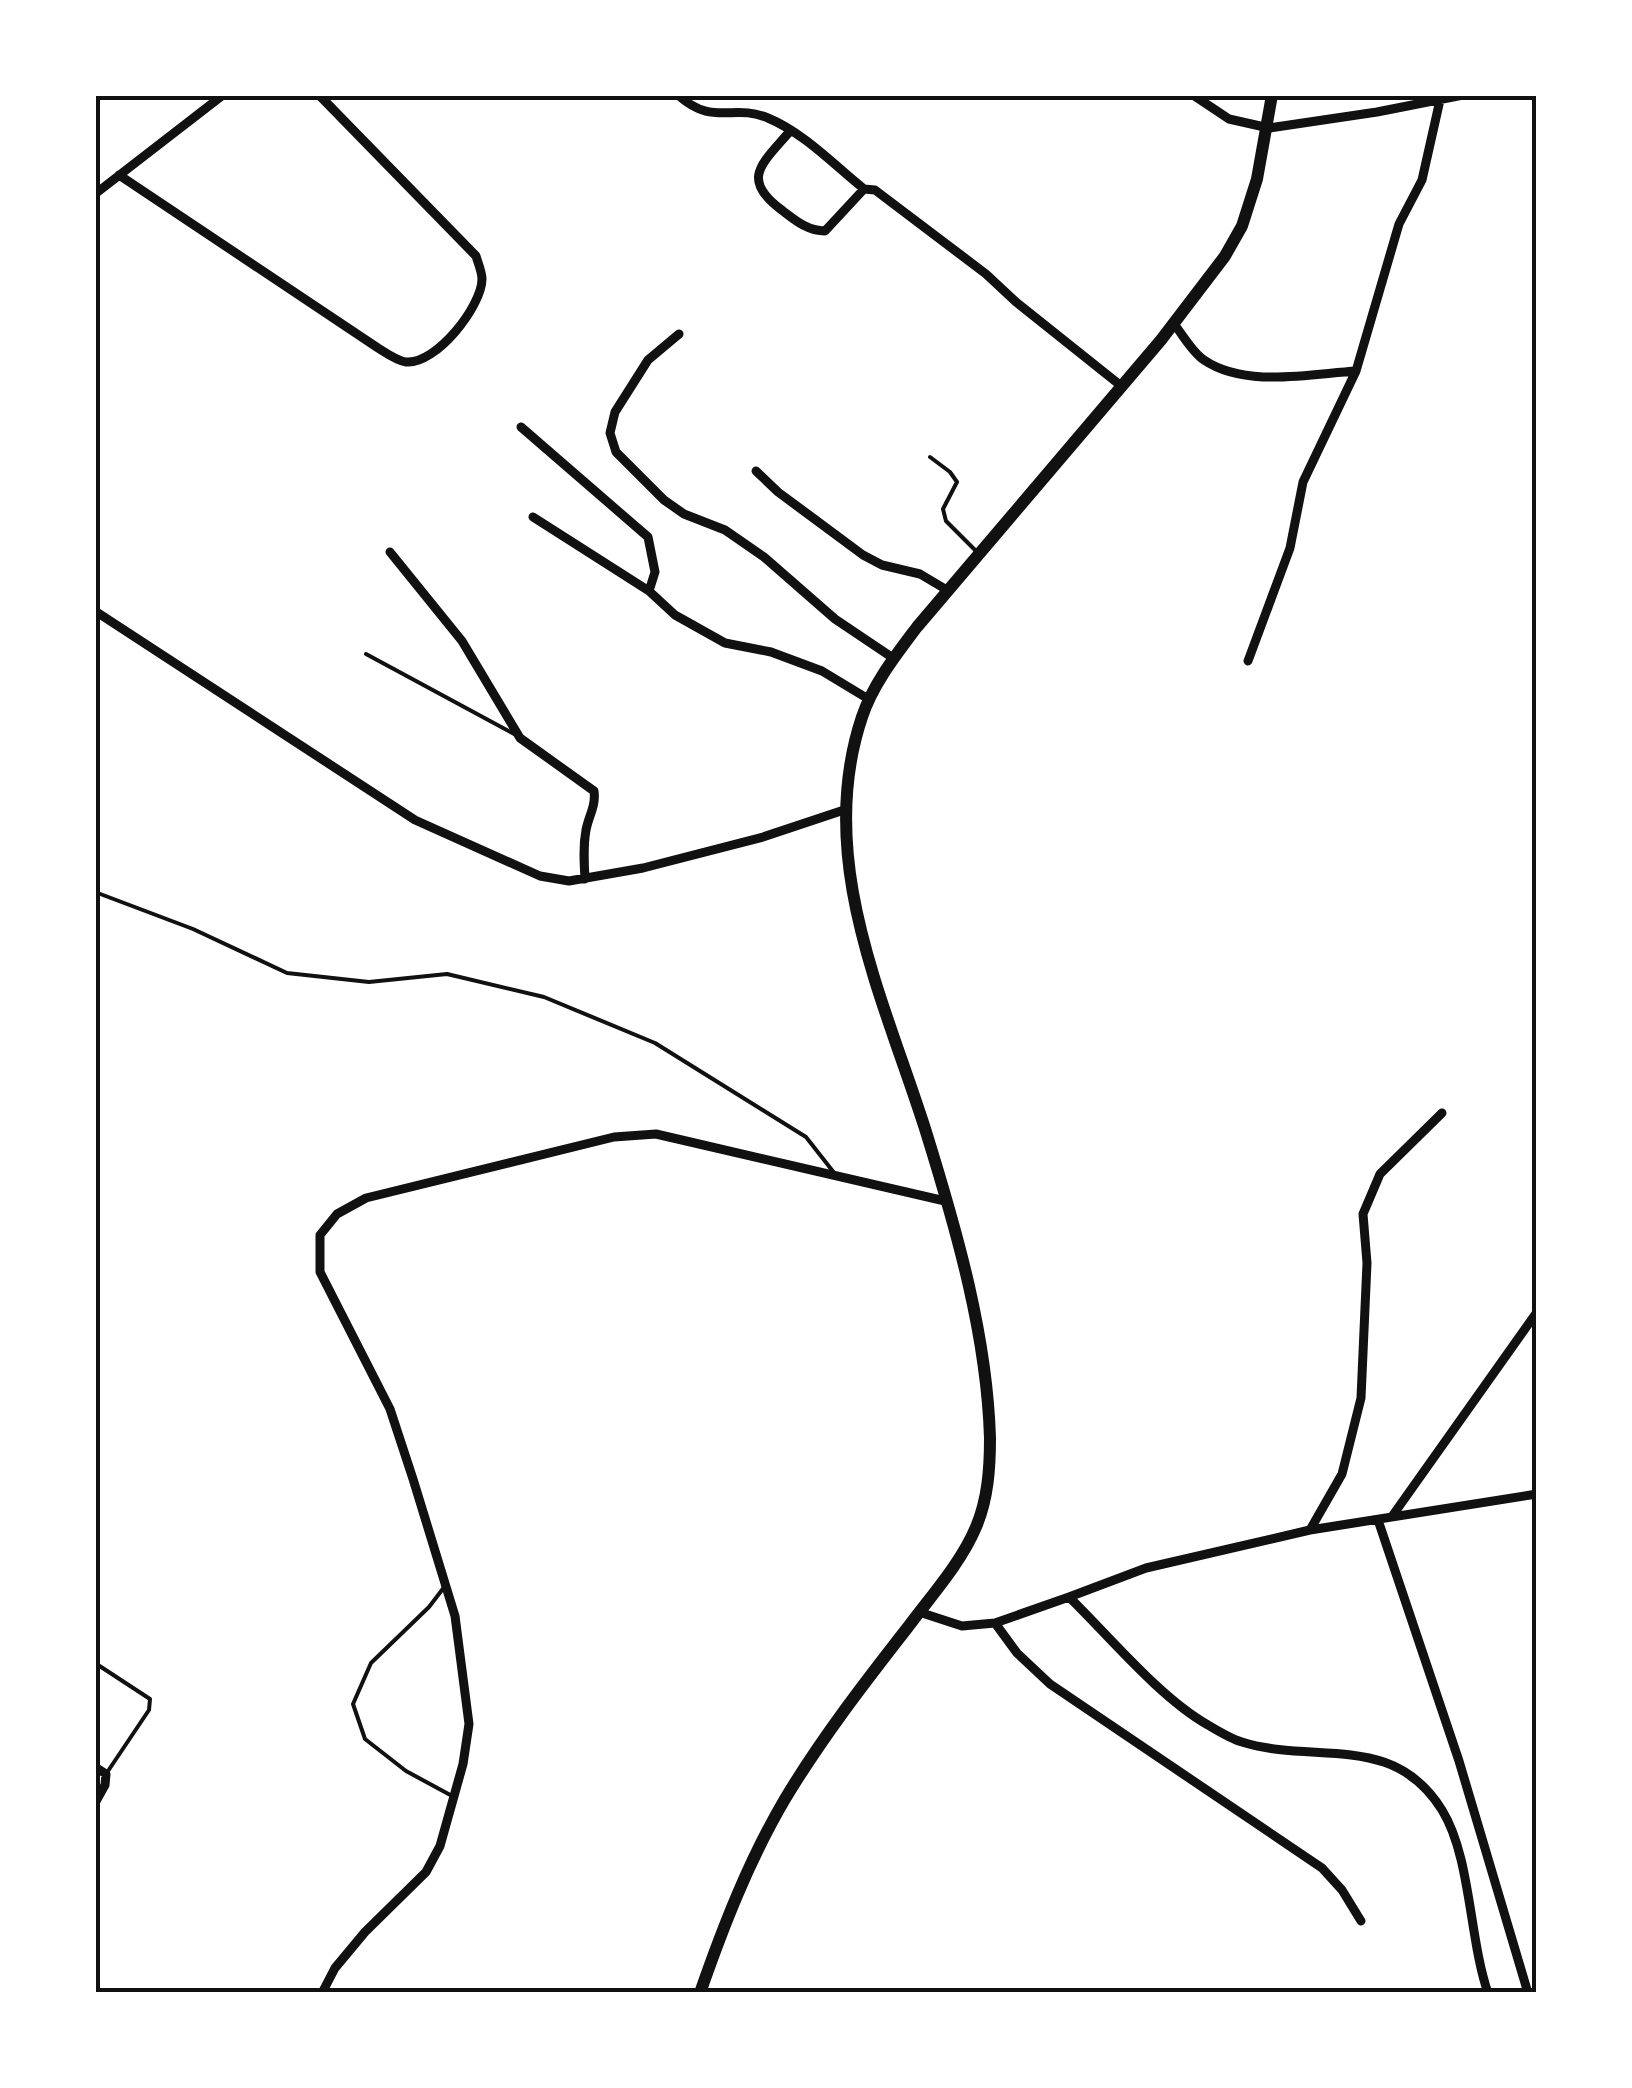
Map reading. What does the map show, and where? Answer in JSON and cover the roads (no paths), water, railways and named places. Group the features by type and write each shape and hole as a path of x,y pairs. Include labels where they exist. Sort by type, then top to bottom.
{"main road":[{"path":"700,1993 722,1932 785,1800 866,1682 948,1573 976,1528 988,1486 990,1437 980,1345 927,1136 856,919 846,851 856,743 870,700 893,658 1174,324 1225,256 1242,226 1269,128 1272,95"}],"street":[{"path":"95,194 223,95"},
{"path":"119,175 378,348 405,362 426,359 447,343 472,306 482,282 476,256 319,95"},
{"path":"678,95 694,110 763,116 791,130 864,189 875,190 986,274 1120,385"},
{"path":"1193,95 1229,119 1269,128 1463,95"},
{"path":"1248,661 1290,548 1303,482 1356,371 1399,224 1422,180 1440,100"},
{"path":"791,130 764,162 758,184 762,195 812,231 824,231 864,189"},
{"path":"1174,324 1201,358 1223,370 1283,376 1356,371"},
{"path":"679,334 648,360 616,412 610,432 616,452 664,500 684,514 725,530 835,619 893,658"},
{"path":"521,427 648,537 655,572 648,591"},
{"path":"756,471 863,555 882,565 920,574 947,590"},
{"path":"533,517 648,591 674,615 726,642 771,652 822,671 870,700"},
{"path":"390,552 462,641 520,738 594,791 596,804 586,825 585,879"},
{"path":"95,611 416,820 540,876 569,881 585,879 763,838 847,809"},
{"path":"1310,1530 1342,1474 1361,1398 1366,1263 1363,1214 1380,1174 1442,1113"},
{"path":"322,1993 334,1968 364,1932 426,1872 440,1846 469,1724 455,1616 446,1586 390,1409 320,1272 320,1235 337,1214 366,1198 614,1136 656,1134 944,1200"},
{"path":"1393,1515 1537,1312"},
{"path":"919,1612 962,1626 995,1622 1146,1568 1310,1530 1537,1494"},
{"path":"1378,1520 1459,1761 1528,1993"},
{"path":"1068,1597 1155,1682 1205,1724 1241,1742 1382,1760 1423,1786 1453,1829 1488,1993"},
{"path":"995,1622 1017,1652 1050,1684 1322,1868 1342,1890 1361,1922"},
{"path":"95,1767 106,1774 95,1803"}],"lane":[{"path":"930,457 957,482 943,510 946,521 980,554"},
{"path":"366,654 520,738"},
{"path":"95,892 193,929 287,973 370,982 447,974 544,998 655,1042 806,1136 836,1174"},
{"path":"446,1586 371,1663 354,1704 365,1739 406,1770 454,1796"},
{"path":"95,1664 150,1698 149,1710 106,1774"}]}
